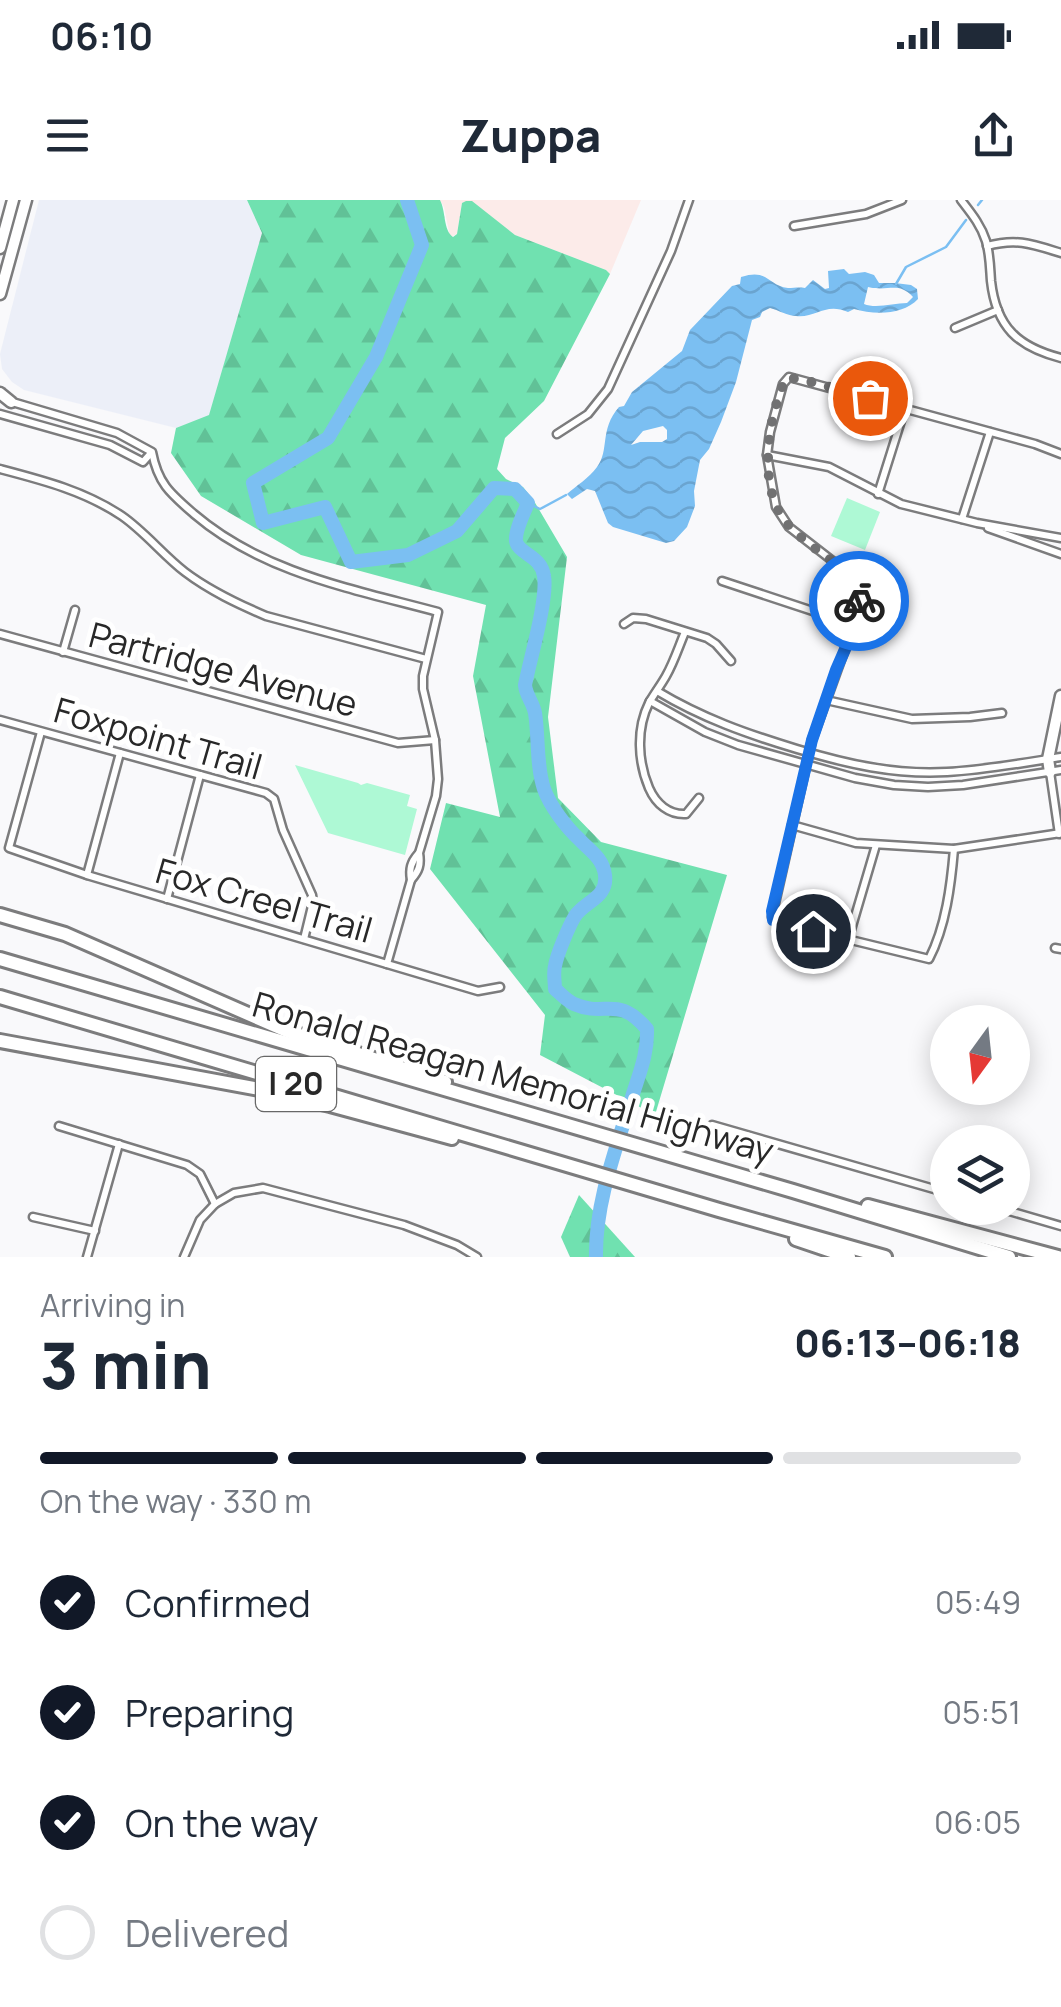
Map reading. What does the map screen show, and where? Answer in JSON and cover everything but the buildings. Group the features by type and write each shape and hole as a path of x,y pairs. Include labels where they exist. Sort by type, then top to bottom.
{"highway":[{"path":"0,915 65,934 287,1031 422,1073 518,1110"},
{"name":"Ronald Reagan Memorial Highway","path":"0,959 1010,1257"},
{"name":"Ronald Reagan Memorial Highway","path":"0,996 885,1257"},
{"path":"0,1041 258,1089 541,1158"},
{"path":"793,1191 897,1212 1058,1257"},
{"path":"718,1210 850,1257"}],"main road":[{"path":"0,248 14,200"},
{"path":"0,294 26,200"},
{"path":"1053,767 1061,696"}],"street":[{"path":"557,434 588,414 608,389 690,200"},
{"path":"794,226 866,214 902,200"},
{"path":"961,200 979,224 987,246 992,287 1005,326 1018,340 1061,358"},
{"path":"987,246 1023,242 1061,253"},
{"path":"955,328 998,310"},
{"path":"954,849 951,884 929,959 773,920 809,752 855,625 859,602 852,576 789,526 776,507 767,456 783,384 789,377 1061,454"},
{"path":"4,398 117,433 152,452"},
{"path":"878,494 905,408"},
{"path":"0,414 110,445 143,462 152,452"},
{"path":"962,520 990,432"},
{"path":"152,452 155,470 166,489 230,542 282,568 438,612 423,689 435,740 438,784 419,853 413,860 387,964"},
{"path":"767,456 829,467 901,504 977,524 1061,538"},
{"path":"0,470 68,488 100,503 142,531 184,571 241,605 266,616 426,659"},
{"path":"977,524 1061,554"},
{"path":"722,580 855,625"},
{"path":"63,652 75,610"},
{"path":"624,624 632,618 646,619 707,638 731,662"},
{"path":"684,632 642,723 641,762 653,796 664,808 680,815 690,811 699,798"},
{"name":"Partridge Avenue","path":"0,634 398,743 435,740"},
{"path":"657,691 708,719 742,732 883,770 948,772 1053,767"},
{"path":"826,700 912,718 1002,713"},
{"path":"650,701 705,732 806,765 894,785 963,785 1053,767 1061,758"},
{"name":"Foxpoint Trail","path":"0,720 266,793 274,799 314,902 304,939"},
{"name":"Fox Creel Trail","path":"41,732 10,848 167,899 478,990 500,986"},
{"path":"87,874 120,753"},
{"path":"792,825 856,843 954,849 1060,834 1053,767"},
{"path":"167,899 200,775"},
{"path":"848,940 876,845"},
{"path":"712,1124 930,1188"},
{"path":"59,1126 187,1165 200,1174 216,1204"},
{"path":"87,1257 119,1144"},
{"path":"184,1257 200,1220 216,1204 234,1193 263,1188 404,1225 477,1257"},
{"path":"33,1217 94,1232"},
{"path":"1030,1217 1061,1226"}],"shaded area":[{"path":"39,200 247,200 262,233 209,416 176,428 24,390 12,382 2,369 0,354"},
{"path":"440,200 641,200 610,274 515,235 471,201 462,203 457,234 450,237"}],"green space":[{"path":"247,200 440,200 453,237 457,234 462,203 472,201 515,235 610,274 544,401 505,438 497,469 506,479 523,487 567,557 548,717 558,798 601,842 727,875 655,1115 540,1055 545,1015 430,869 446,803 500,817 473,676 486,605 301,555 201,496 171,453 176,428 209,415 262,233"},
{"path":"847,498 880,512 865,550 831,536"},
{"path":"295,765 410,795 407,806 417,809 405,855 328,833"},
{"path":"579,1195 635,1257 570,1257 561,1237"}],"water":[{"path":"828,271 865,272 874,275 879,283 911,285 917,289 918,299 905,308 888,312 827,309 796,316 770,308 752,320 736,382 709,449 700,460 695,506 687,527 674,541 666,543 613,527 595,491 587,489 572,499 567,494 597,467 609,424 619,407 682,351 690,330 732,286 740,284 741,277 757,274 788,288 805,288 813,280 825,289 829,288","holes":["868,287 898,288 913,297 907,303 864,304","663,426 667,439 662,442 631,445 643,431"]}],"waterway":[{"path":"407,200 422,245 376,357 328,438 253,483 263,523 325,507 351,562 408,555 457,531 494,488 515,489 528,503 516,541 539,564 544,576 541,614 525,685 535,713 541,780 554,809 599,859 605,875 603,889 579,911 567,933 554,969 555,989 571,1003 585,1008 627,1012 647,1029 642,1064 603,1196 596,1257"},
{"path":"978,205 982,200"},
{"path":"896,284 906,267 946,247 966,220"},
{"path":"528,503 540,509 566,495"}],"way so far":[{"path":"859,601 852,576 789,526 776,507 767,456 786,378 870,398"}],"route":[{"path":"813,931 773,920 772,911 812,740 853,631 859,601"}]}
